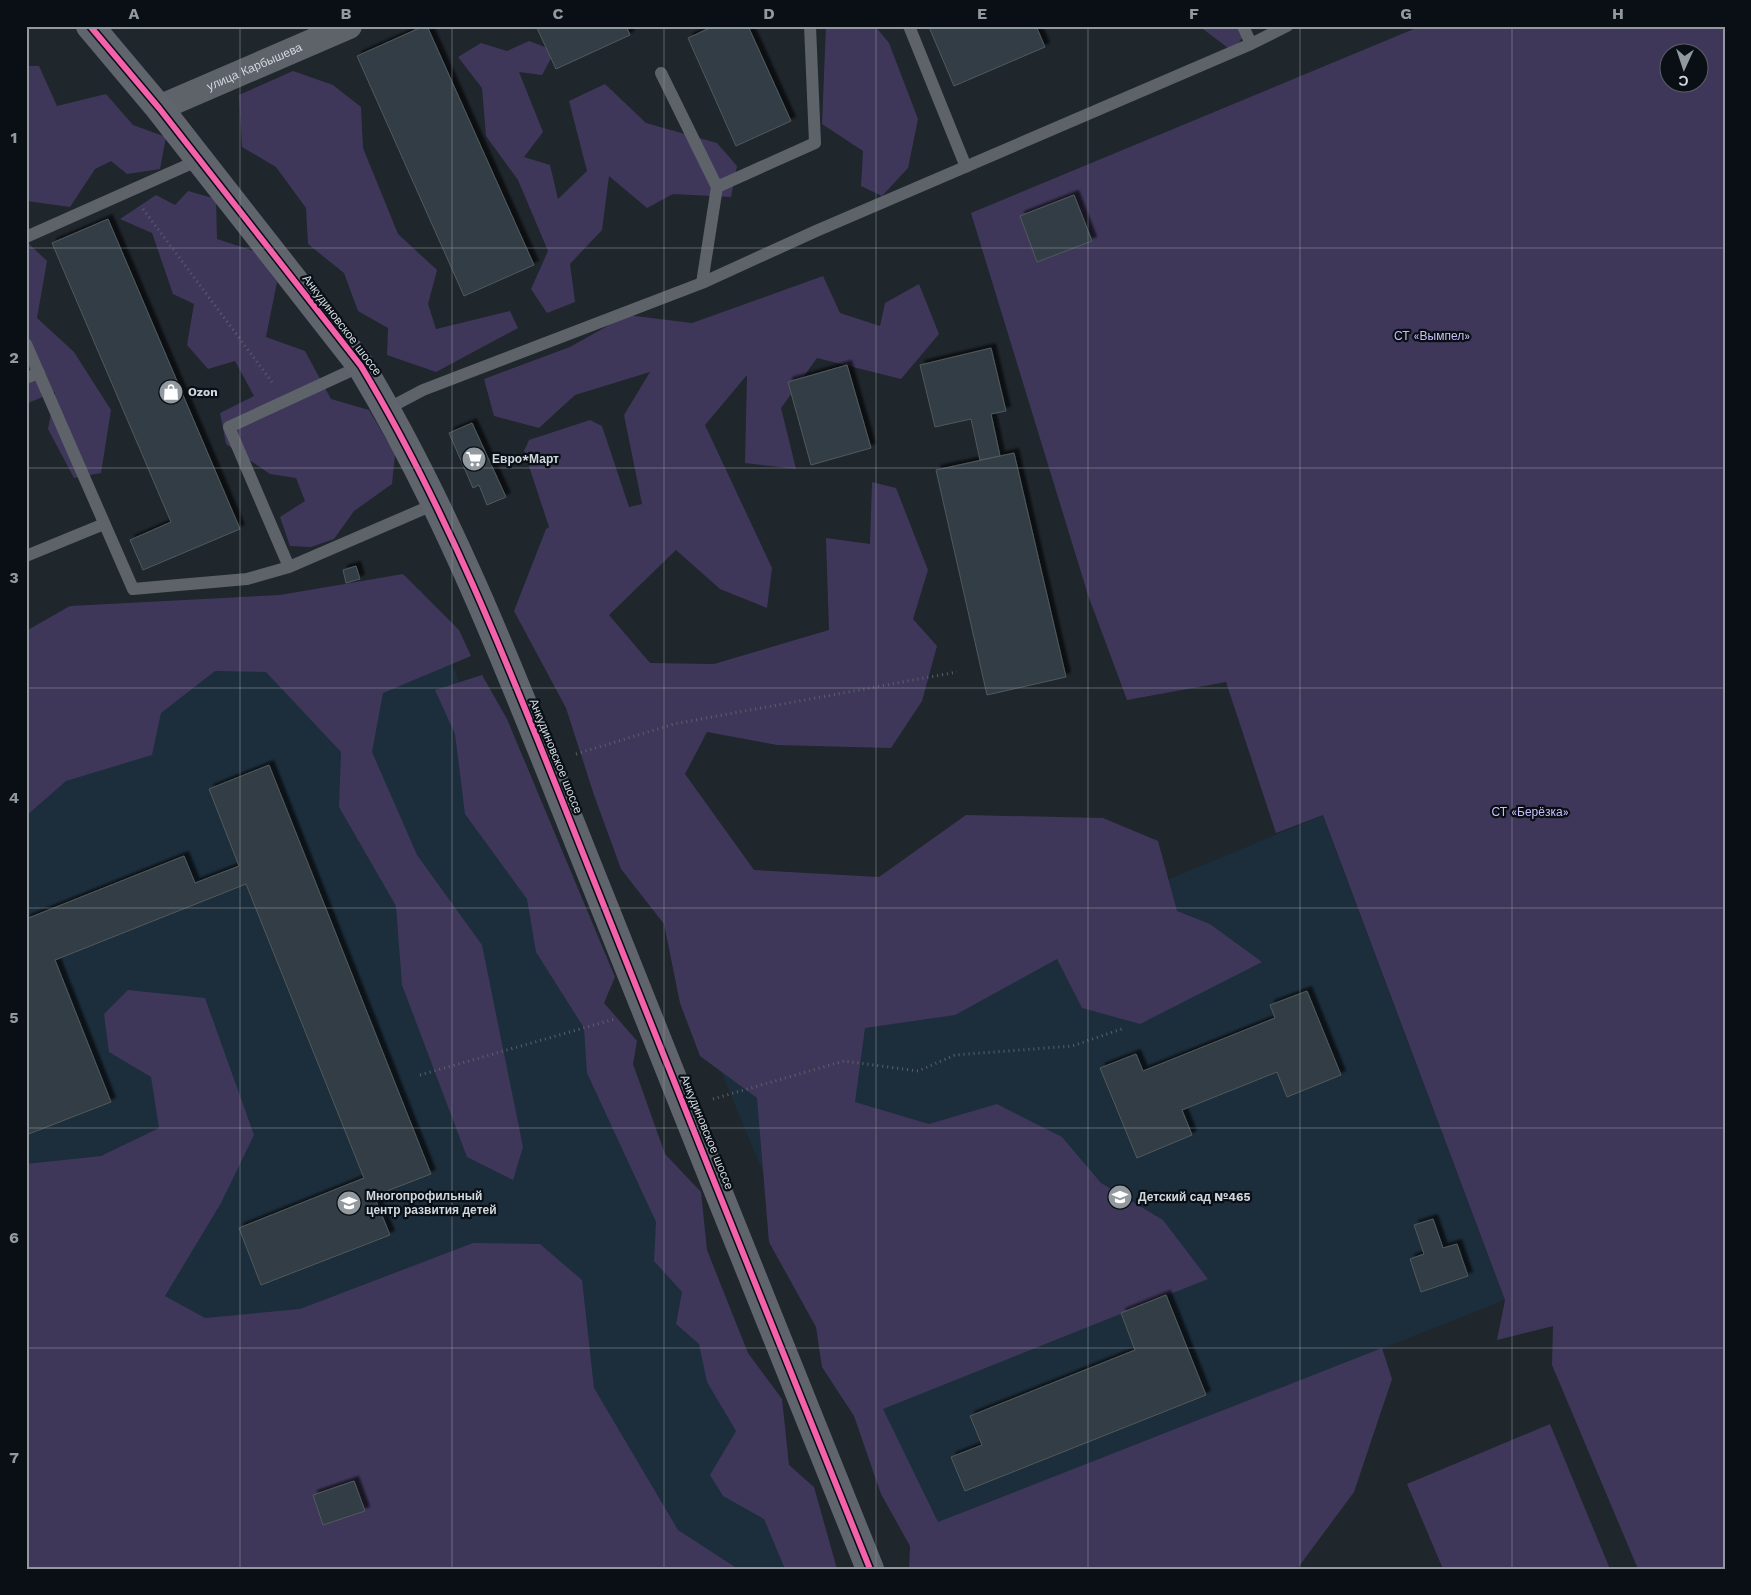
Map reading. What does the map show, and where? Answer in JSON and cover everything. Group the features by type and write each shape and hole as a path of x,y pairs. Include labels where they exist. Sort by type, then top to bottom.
{"street":[{"name":"Анкудиновское шоссе","path":"90,26 159,108 362,366 387,410 435,504 546,762 870,1569"},
{"name":"улица Карбышева","path":"159,108 349,26"}],"lane":[{"path":"717,187 815,143 810,26"},
{"path":"910,26 966,167"},
{"path":"1244,26 1251,44"},
{"path":"387,410 423,390 702,283 816,231 1251,44 1287,26"},
{"path":"661,73 717,187 702,283"},
{"path":"26,237 199,160"},
{"path":"26,344 133,589 247,579 289,567 435,504"},
{"path":"289,567 229,427 362,366"},
{"path":"26,378 39,373"},
{"path":"26,556 104,524"}],"path":[{"path":"129,191 286,401"},
{"path":"546,762 674,724 957,672"},
{"path":"420,1076 646,1011"},
{"path":"708,1101 844,1061 918,1071 956,1055 1072,1046 1122,1029"}],"shaded area":[{"name":"Многопрофильный центр развития детей","path":"422,590 820,1569 26,1569 26,646"},
{"name":"Детский сад №465","path":"1323,815 1505,1300 914,1533 719,1067"}],"green space":[{"path":"826,26 875,26 889,43 918,119 908,168 882,196 861,186 863,151 822,124"},
{"path":"1203,26 1252,26 1232,51 1203,29"},
{"path":"1421,26 1725,26 1725,1569 1638,1569 1552,1365 1553,1326 1497,1340 1505,1300 1323,815 1276,833 1226,682 1127,700 1088,595 971,213"},
{"path":"529,41 555,51 542,75 519,72 543,132 524,157 550,165 558,199 587,171 569,101 605,84 646,123 717,143 737,166 731,197 673,194 647,208 609,176 602,230 570,264 575,302 547,313 531,289 548,251 518,180 486,136 482,88 458,57 481,43 507,51"},
{"path":"26,66 39,66 57,106 106,94 133,125 166,137 160,169 127,174 111,161 95,169 70,207 27,201"},
{"path":"293,71 333,85 361,107 363,148 398,234 437,270 428,304 436,329 510,311 518,328 436,372 387,355 388,328 358,311 344,273 308,244 306,208 276,167 242,147 239,95"},
{"path":"188,191 216,199 217,239 254,251 277,282 266,337 305,351 331,399 369,410 395,454 392,484 354,511 334,539 311,547 290,546 280,517 305,501 296,478 270,474 226,444 220,413 254,396 235,361 208,369 187,345 194,304 173,294 152,233 120,219 156,195 175,205"},
{"path":"26,241 47,261 37,318 74,352 111,410 101,473 74,478 48,429 55,392 28,403 26,412"},
{"path":"823,276 840,313 880,326 885,303 919,284 939,334 901,379 817,358 781,408 796,469 745,463 747,375 705,425 772,568 767,608 720,589 676,550 609,615 650,663 714,664 829,630 826,538 870,544 872,482 896,488 928,570 913,619 937,646 922,701 891,748 777,745 707,732 685,774 754,870 879,877 966,815 1103,818 1158,841 1177,911 1210,924 1262,962 1140,1024 1082,1008 1057,959 955,1015 865,1028 855,1102 929,1124 997,1104 1062,1137 1101,1183 1163,1220 1208,1279 883,1409 938,1522 1382,1348 1392,1379 1354,1492 1297,1569 909,1569 910,1546 881,1494 854,1416 822,1367 816,1327 769,1242 757,1098 700,1056 680,1003 664,924 621,869 594,795 566,708 514,611 546,529 549,527 524,451 529,440 590,420 602,426 629,507 642,504 624,415 650,372 575,395 539,428 494,416 484,379 570,347 627,315 692,323"},
{"path":"403,574 459,630 471,656 383,693 372,752 417,855 482,945 523,1147 513,1180 467,1157 402,985 396,906 339,807 341,752 266,672 215,671 161,713 152,755 66,781 26,816 26,631 70,606 280,595"},
{"path":"482,675 507,719 615,977 604,1003 637,1041 633,1064 665,1154 701,1192 707,1250 748,1353 782,1399 789,1465 814,1487 837,1569 785,1569 764,1519 723,1496 710,1475 736,1431 707,1382 699,1344 676,1324 682,1292 654,1261 656,1222 587,1073 584,1028 536,952 527,899 465,814 455,734 435,690"},
{"path":"128,990 205,998 254,1135 221,1203 165,1296 205,1318 300,1309 473,1243 540,1244 582,1280 594,1388 678,1530 738,1569 26,1569 26,1164 101,1156 159,1128 151,1077 109,1052 104,1014"},
{"path":"1550,1424 1610,1569 1443,1569 1407,1484"}],"building":[{"path":"427,26 534,265 464,296 357,56"},
{"path":"536,26 626,26 630,35 556,69"},
{"path":"714,26 748,26 791,121 736,146 688,38"},
{"path":"1036,26 1045,47 954,86 929,27"},
{"path":"1074,195 1092,241 1037,262 1020,216"},
{"path":"108,219 240,529 143,570 130,540 171,522 52,243"},
{"path":"991,348 1006,411 991,414 1000,456 980,460 971,419 935,427 920,365"},
{"path":"847,365 871,448 811,465 788,382"},
{"name":"Евро*Март","path":"472,423 506,497 487,505 479,485 473,488 449,433"},
{"path":"1014,453 1066,677 987,695 936,470"},
{"path":"356,566 360,579 346,583 343,570"},
{"path":"269,765 431,1174 374,1196 390,1235 261,1285 239,1228 364,1178 246,884 55,960 111,1102 26,1135 26,919 184,856 195,883 239,866 209,789"},
{"path":"1307,991 1341,1075 1287,1097 1277,1072 1182,1110 1192,1135 1137,1158 1100,1068 1136,1054 1143,1071 1275,1018 1270,1005"},
{"path":"1433,1219 1443,1248 1457,1244 1468,1276 1421,1292 1410,1259 1424,1254 1414,1225"},
{"path":"1166,1295 1206,1395 965,1491 951,1457 982,1445 970,1416 1135,1350 1121,1313"},
{"path":"354,1481 365,1511 323,1525 313,1495"}],"cycle path":[{"path":"90,26 159,108 361,366 396,427 429,491 489,621 870,1569"}],"place":[{"name":"Ozon","path":"171,392"},
{"name":"Евро*Март","path":"474,459"},
{"name":"Детский сад №465","path":"1120,1197"},
{"name":"Многопрофильный центр развития детей","path":"349,1203"}],"park label":[{"name":"СТ «Вымпел»","path":"1432,336"},
{"name":"СТ «Берёзка»","path":"1530,812"}]}
